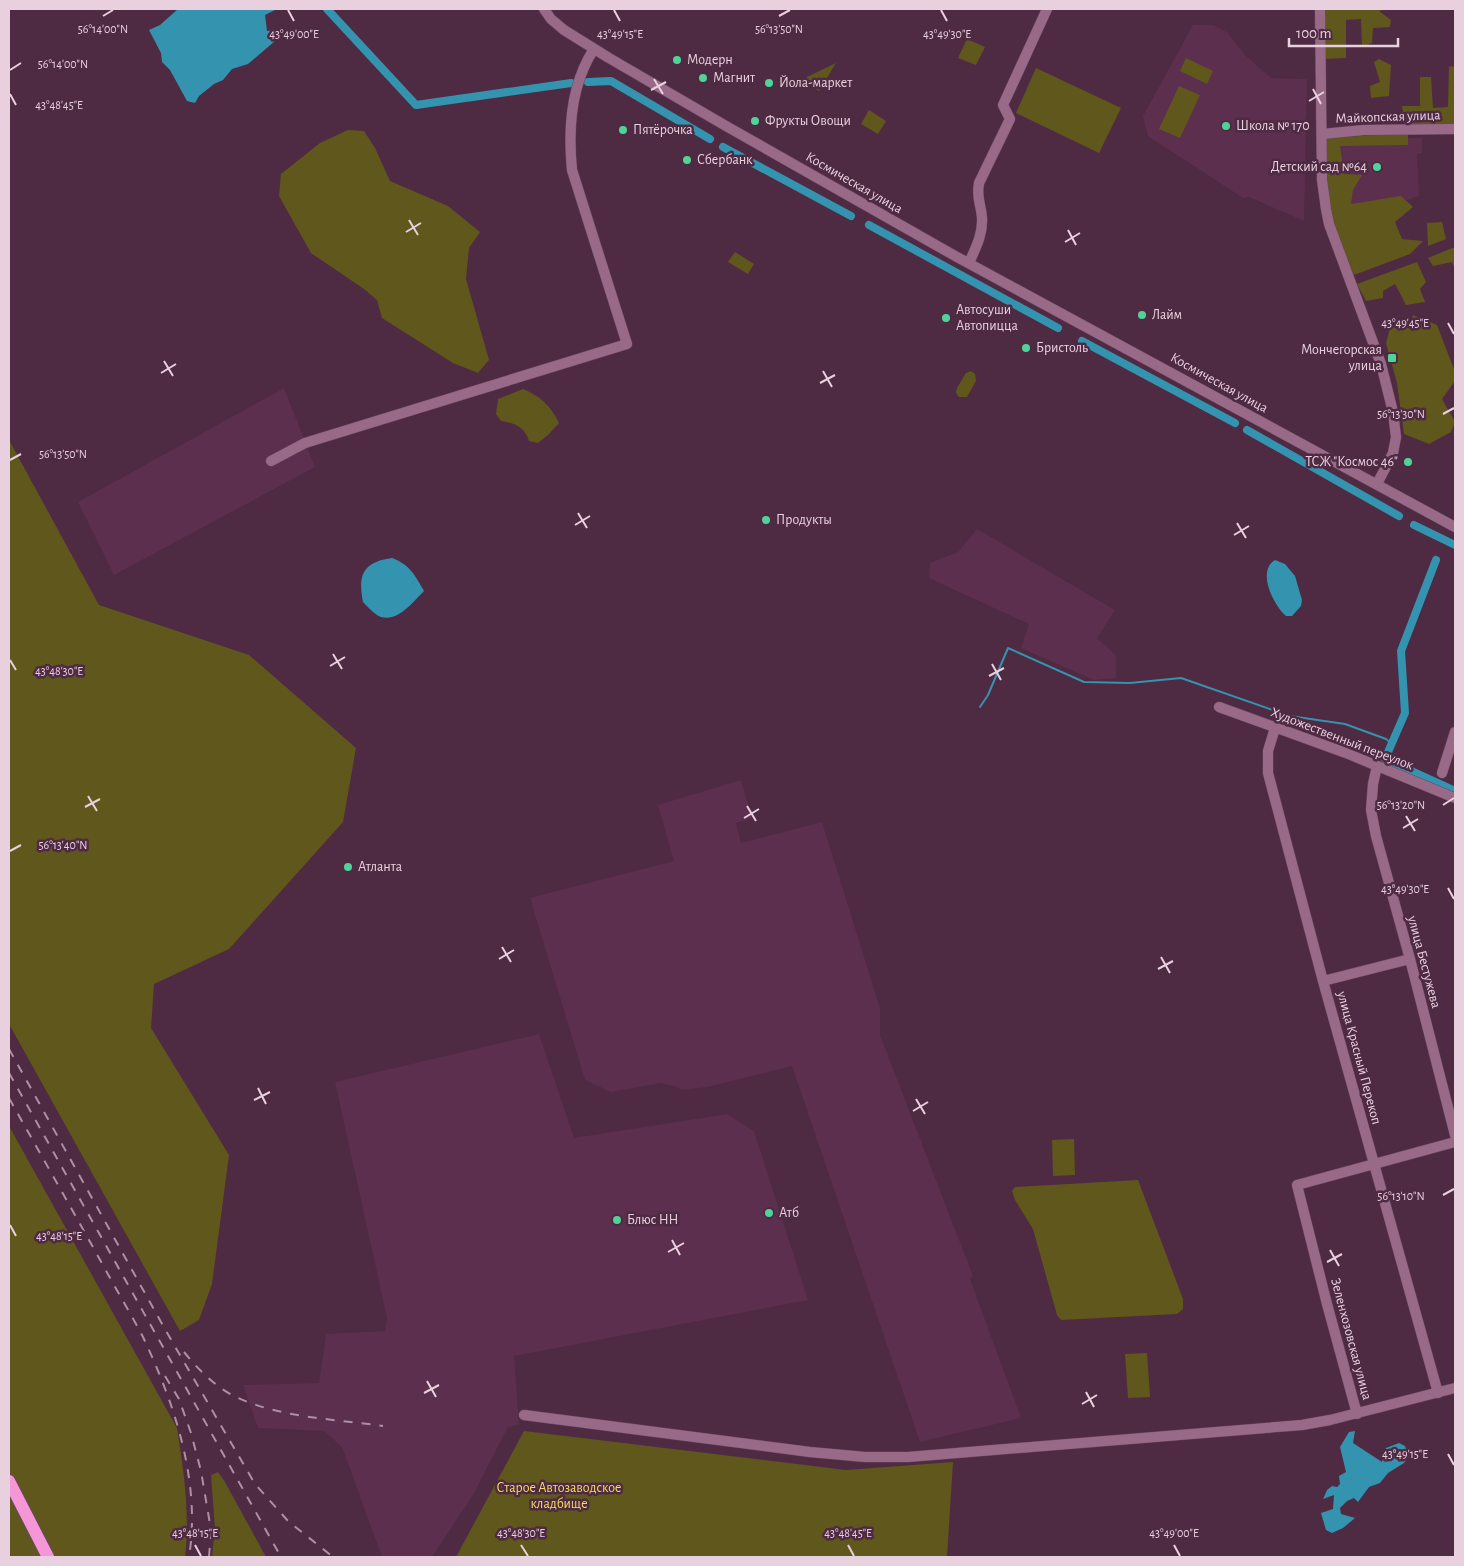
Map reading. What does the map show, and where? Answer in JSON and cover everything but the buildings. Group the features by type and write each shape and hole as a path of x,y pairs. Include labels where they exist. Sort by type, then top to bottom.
{"main road":[{"path":"9,1481 48,1557"}],"street":[{"path":"271,461 305,443 627,344 572,170 570,148 575,101 582,72 594,49 555,24 544,9"},
{"path":"969,263 979,241 982,228 982,216 977,194 979,183 1010,119 1003,105 1046,9"},
{"path":"1320,9 1324,194 1329,224 1381,364 1393,412 1396,437 1392,454 1377,484"},
{"name":"Космическая улица","path":"594,49 969,263 1455,527"},
{"name":"Майкопская улица","path":"1322,134 1364,130 1455,129"},
{"name":"Художественный переулок","path":"1219,707 1312,740 1455,798"},
{"name":"улица Красный Перекоп","path":"1275,728 1268,751 1268,773 1438,1393"},
{"path":"1442,772 1455,732"},
{"name":"улица Бестужева","path":"1377,766 1373,784 1371,810 1376,836 1455,1135"},
{"path":"1324,981 1410,959"},
{"path":"1374,1164 1455,1142"},
{"name":"Зеленхозовская улица","path":"1358,1414 1327,1304 1297,1185 1374,1164"},
{"path":"524,1415 810,1452 865,1457 908,1457 1302,1425 1358,1414 1455,1388"}],"shaded area":[{"name":"Школа № 170","path":"1193,25 1213,25 1227,32 1245,55 1271,78 1307,79 1304,221 1249,197 1243,198 1148,136 1143,116"},
{"name":"Детский сад №64","path":"1422,138 1422,153 1417,154 1419,196 1347,220 1336,139"},
{"path":"284,388 315,467 114,575 78,502"},
{"path":"977,529 1115,610 1097,638 1116,656 1116,678 1094,680 1021,648 1029,624 929,578 930,563 958,552"},
{"path":"741,780 752,818 736,823 741,843 822,822 880,1008 880,1035 973,1276 970,1279 1021,1418 920,1442 792,1066 707,1087 681,1090 678,1087 661,1083 611,1092 585,1080 530,898 674,861 658,805"},
{"path":"539,1034 574,1138 727,1114 754,1131 808,1300 514,1356 519,1425 508,1427 473,1495 432,1557 382,1557 342,1447 324,1431 258,1428 243,1385 319,1383 326,1334 385,1331 387,1318 335,1082"}],"green space":[{"path":"1324,9 1388,9 1379,11 1391,20 1390,27 1373,28 1372,43 1362,47 1361,19 1346,20 1346,58 1323,59"},
{"path":"967,39 985,47 976,65 958,58"},
{"path":"1186,58 1213,71 1207,84 1180,71"},
{"path":"1379,59 1391,65 1389,96 1371,98 1370,86 1380,82 1374,62"},
{"path":"836,63 819,91 805,81 807,77"},
{"path":"1449,66 1455,67 1455,125 1405,125 1402,106 1420,106 1420,77 1431,77 1433,108 1448,107"},
{"path":"1036,68 1121,108 1099,153 1016,113"},
{"path":"1179,86 1200,95 1180,138 1159,129"},
{"path":"869,110 886,121 878,134 861,124"},
{"path":"348,130 364,131 375,148 390,181 448,206 480,232 469,248 466,279 489,360 478,373 453,363 382,318 377,300 311,253 279,196 281,174 320,143"},
{"path":"1408,133 1408,145 1340,146 1344,174 1362,175 1353,190 1351,204 1401,196 1413,207 1395,222 1402,239 1423,241 1410,254 1354,275 1333,225 1325,180 1327,138"},
{"path":"1442,222 1446,239 1428,246 1427,223"},
{"path":"1455,247 1455,269 1452,262 1433,266 1428,258"},
{"path":"735,252 754,264 748,274 728,262"},
{"path":"1417,262 1426,282 1420,289 1425,302 1406,305 1395,284 1383,291 1383,298 1366,301 1357,284"},
{"path":"1413,315 1437,325 1455,372 1455,381 1442,399 1455,422 1451,432 1429,444 1404,434 1397,383 1386,343 1390,328 1411,323"},
{"path":"971,371 975,374 976,381 967,397 959,397 956,393 957,388 966,373"},
{"path":"523,389 544,402 559,423 538,443 529,441 522,429 501,421 496,414 498,399"},
{"path":"9,440 99,605 249,655 356,748 343,822 229,949 154,984 151,1028 229,1155 212,1284 199,1320 180,1331 9,1024"},
{"path":"9,1126 177,1428 187,1509 185,1557 9,1557"},
{"path":"1074,1139 1075,1175 1053,1176 1052,1140"},
{"path":"1138,1180 1183,1299 1183,1309 1177,1314 1061,1320 1057,1315 1033,1229 1015,1200 1012,1191 1015,1187"},
{"path":"1147,1353 1150,1397 1128,1398 1125,1354"},
{"name":"Старое Автозаводское кладбище","path":"524,1431 846,1470 953,1462 947,1557 456,1557"},
{"path":"218,1472 266,1557 212,1557 215,1529 211,1475"}],"water":[{"path":"178,9 277,9 265,15 267,31 275,30 275,41 248,64 232,69 223,80 214,84 199,96 195,103 187,101 170,70 162,62 161,53 149,30 160,25"},
{"path":"392,558 403,563 411,571 424,591 405,610 393,617 387,618 374,613 363,602 361,585 364,572 368,567 382,560"},
{"path":"1275,560 1285,564 1295,576 1302,600 1301,606 1292,616 1286,616 1281,611 1272,597 1269,588 1267,572"},
{"path":"1355,1431 1353,1443 1382,1462 1386,1448 1399,1443 1405,1446 1409,1457 1404,1463 1388,1473 1380,1483 1369,1487 1358,1502 1354,1498 1347,1501 1340,1508 1341,1514 1355,1518 1343,1528 1332,1533 1326,1530 1321,1513 1333,1509 1334,1495 1323,1499 1327,1490 1332,1486 1337,1487 1340,1484 1339,1476 1346,1472 1340,1447 1349,1432"}],"waterway":[{"path":"327,9 416,105 571,83"},
{"path":"588,82 611,81 710,139"},
{"path":"723,147 851,216"},
{"path":"869,225 1058,328"},
{"path":"1082,341 1235,423"},
{"path":"1247,430 1399,516"},
{"path":"1414,525 1455,545"},
{"path":"1436,560 1401,651 1405,713 1385,759 1455,791"},
{"path":"980,707 988,695 1008,648 1084,682 1130,683 1181,678 1290,716 1345,724 1386,739 1391,743"}],"railway":[{"path":"9,1049 166,1331 255,1484 288,1521 333,1557"},
{"path":"9,1073 281,1557"},
{"path":"9,1098 143,1337 155,1363 175,1417 188,1472 192,1529 189,1557"},
{"path":"184,1352 214,1383 236,1397 253,1404 290,1414 383,1426"},
{"path":"165,1376 179,1399 191,1433 201,1471 211,1530 209,1557"}],"place":[{"name":"Модерн","path":"677,60"},
{"name":"Магнит","path":"703,78"},
{"name":"Йола-маркет","path":"769,83"},
{"name":"Фрукты Овощи","path":"755,121"},
{"name":"Школа № 170","path":"1226,126"},
{"name":"Пятёрочка","path":"623,130"},
{"name":"Сбербанк","path":"687,160"},
{"name":"Детский сад №64","path":"1377,167"},
{"name":"Лайм","path":"1142,315"},
{"name":"Автосуши Автопицца","path":"946,318"},
{"name":"Бристоль","path":"1026,348"},
{"name":"Мончегорская улица","path":"1392,358"},
{"name":"ТСЖ \"Космос 46\"","path":"1408,462"},
{"name":"Продукты","path":"766,520"},
{"name":"Атланта","path":"348,867"},
{"name":"Атб","path":"769,1213"},
{"name":"Блюс НН","path":"617,1220"}]}
